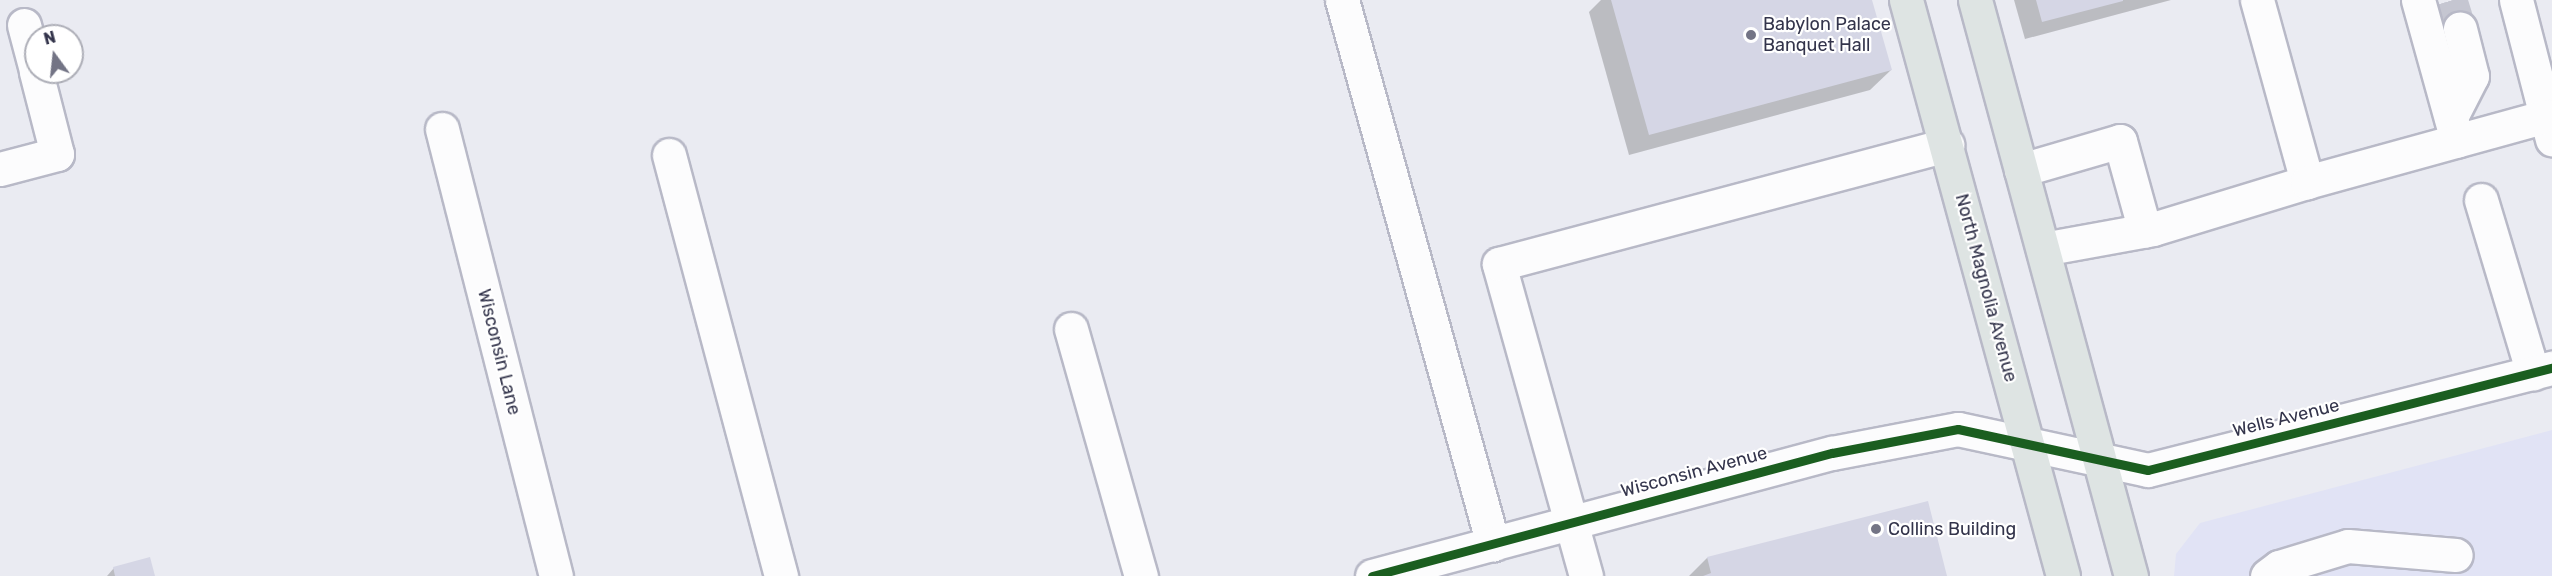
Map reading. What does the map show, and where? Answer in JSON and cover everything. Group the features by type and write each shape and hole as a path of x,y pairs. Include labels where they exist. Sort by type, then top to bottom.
{"main road":[{"name":"North Magnolia Avenue","path":"1906,0 2064,576"},
{"path":"1975,0 2131,576"}],"street":[{"path":"1342,0 1493,544"},
{"path":"2257,0 2307,182"},
{"path":"2418,0 2454,129"},
{"path":"2043,249 2145,231 2307,182 2454,129 2549,127 2516,0"},
{"path":"2454,129 2472,76 2460,29"},
{"path":"0,169 57,154 39,84"},
{"name":"Wisconsin Lane","path":"442,129 556,576"},
{"path":"2021,170 2120,141 2145,231"},
{"path":"1586,576 1499,264 1947,145"},
{"path":"669,155 781,576"},
{"path":"2481,200 2542,371"},
{"path":"1071,330 1141,576"},
{"name":"Wells Avenue","path":"2028,445 2148,470 2542,371"},
{"name":"Wisconsin Avenue","path":"1372,576 1832,453 1958,429 2028,445"},
{"path":"2267,576 2279,567 2348,546 2456,555"}],"shaded area":[{"path":"2552,430 2552,576 2174,576 2176,554 2200,523"}],"building":[{"name":"Babylon Palace Banquet Hall","path":"1611,0 1872,0 1892,70 1649,135"},
{"path":"2036,0 2123,0 2123,1 2042,22"},
{"name":"Collins Building","path":"1928,501 1947,576 1703,576 1711,573 1707,557"},
{"path":"150,557 155,576 115,576 113,567"}],"tunnel":[{"path":"2451,0 2460,29"}],"cycle path":[{"path":"1372,576 1832,453 1958,429 2148,470 2552,368"}],"place":[{"name":"Babylon Palace Banquet Hall","path":"1751,35"},
{"name":"Collins Building","path":"1876,529"}]}
